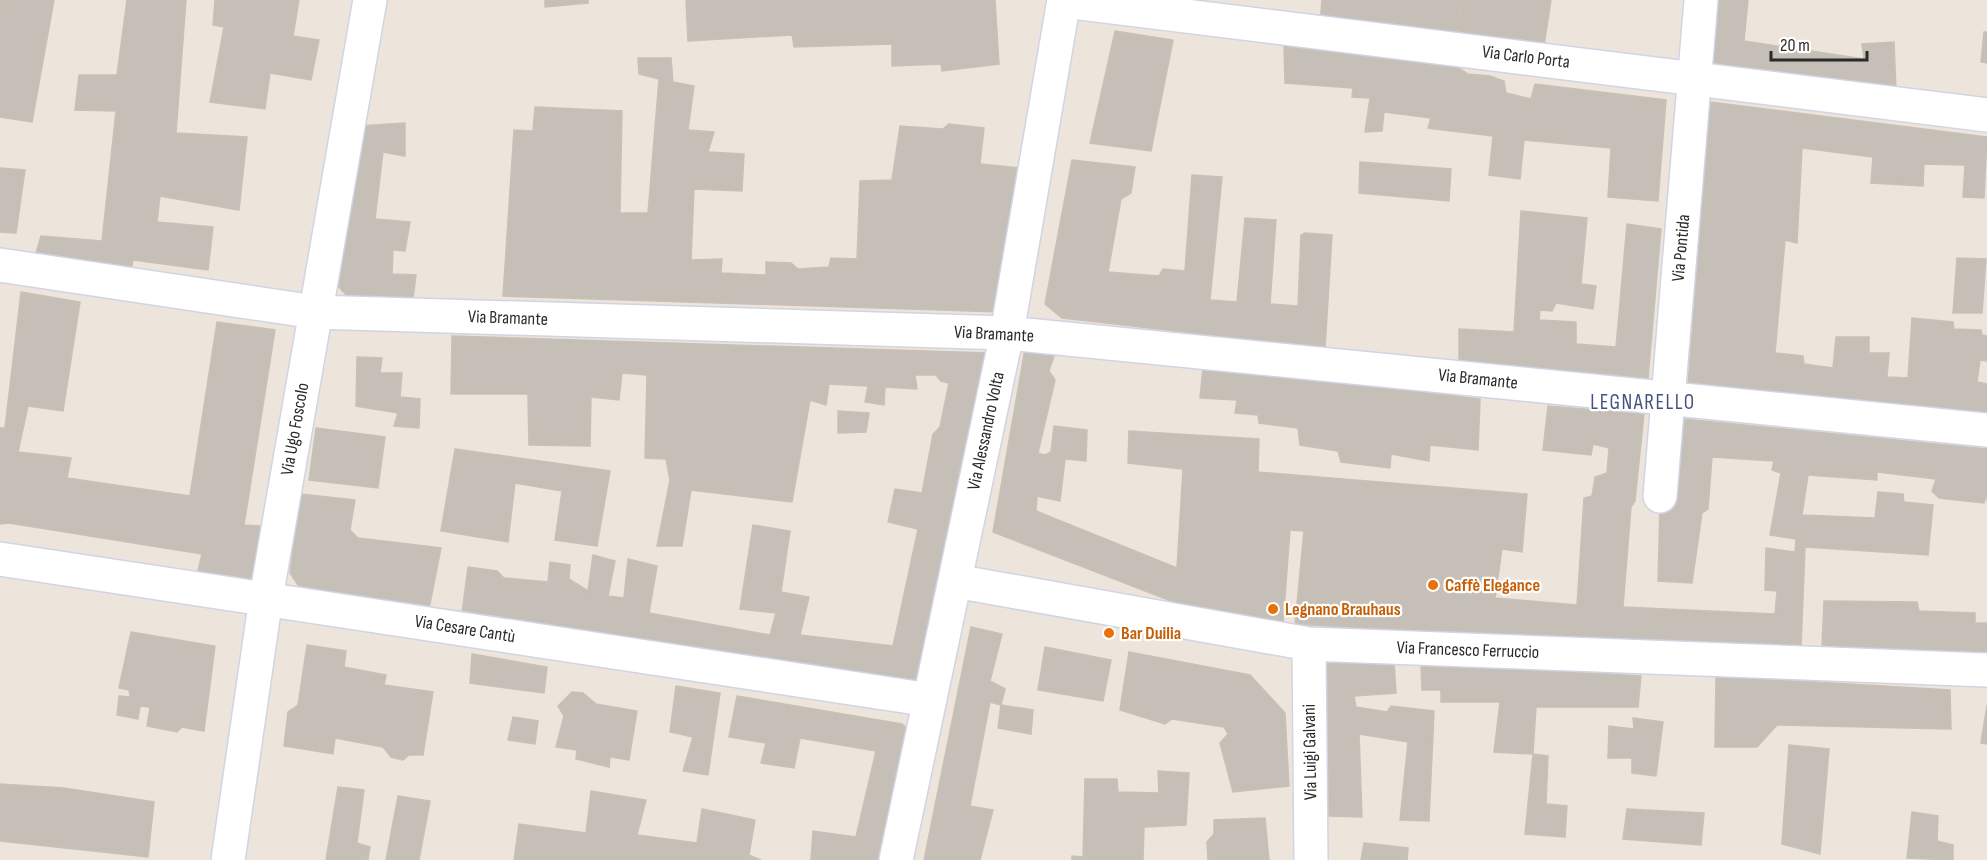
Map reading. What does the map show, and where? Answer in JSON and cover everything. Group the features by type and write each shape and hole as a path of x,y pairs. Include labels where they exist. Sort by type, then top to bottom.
{"street":[{"name":"Via Ugo Foscolo","path":"228,860 266,598 370,0"},
{"name":"Via Carlo Porta","path":"1064,0 1127,4 1987,116"},
{"name":"Via Alessandro Volta","path":"896,860 1006,333 1064,0"},
{"name":"Via Pontida","path":"1660,495 1701,0"},
{"name":"Via Bramante","path":"0,265 315,312 1006,333 1987,430"},
{"name":"Via Cesare Cantù","path":"0,560 266,598 930,700"},
{"name":"Via Francesco Ferruccio","path":"955,581 1309,644 1987,670"},
{"name":"Via Luigi Galvani","path":"1309,644 1311,860"}],"building":[{"path":"0,0 54,0 32,122 0,117"},
{"path":"127,0 186,0 176,133 247,137 239,210 160,196 157,222 213,227 208,270 133,260 130,275 33,263 41,236 102,241 116,111 75,110 79,75 117,75"},
{"path":"215,0 299,0 293,36 319,40 311,80 270,73 265,109 210,102 224,27 213,25"},
{"path":"545,0 588,0 588,3 545,7"},
{"path":"686,0 995,0 999,64 942,71 941,64 892,66 892,44 794,47 792,35 688,41"},
{"path":"1322,0 1461,0 1457,42 1320,24"},
{"path":"1461,0 1551,0 1544,46 1456,33"},
{"path":"1715,0 1748,0 1744,41 1864,59 1862,44 1894,42 1896,91 1710,68"},
{"path":"1115,31 1173,40 1151,151 1090,143"},
{"path":"1984,32 1987,32 1987,63 1981,62"},
{"path":"1284,46 1457,67 1468,74 1490,76 1504,81 1506,93 1531,99 1535,84 1666,100 1658,201 1608,197 1611,148 1524,140 1520,179 1489,175 1493,136 1428,128 1431,118 1384,112 1382,131 1365,132 1370,98 1352,97 1353,88 1285,83"},
{"path":"638,58 671,58 673,82 694,86 688,130 714,132 708,152 744,154 742,191 694,189 691,260 722,259 721,273 766,275 766,262 791,263 798,269 829,267 831,258 857,259 860,181 892,180 900,126 943,129 949,124 984,128 980,164 1029,169 1000,312 503,296 514,130 533,131 535,107 622,111 620,213 648,213 659,79 639,74"},
{"path":"1710,102 1987,137 1984,198 1963,197 1965,165 1924,164 1923,186 1871,183 1873,157 1802,148 1797,243 1785,240 1775,353 1803,356 1804,364 1833,368 1836,337 1869,337 1869,353 1889,353 1887,377 1908,378 1912,318 1953,322 1954,329 1981,330 1982,335 1987,336 1987,361 1980,360 1977,382 1987,384 1987,416 1688,383"},
{"path":"405,123 405,156 383,152 375,219 410,222 405,251 393,250 392,274 416,275 413,298 396,301 388,297 350,299 335,283 360,126"},
{"path":"1072,160 1135,167 1131,193 1121,199 1108,272 1159,276 1163,269 1185,271 1192,175 1222,177 1210,300 1237,302 1245,218 1276,220 1270,304 1298,306 1301,235 1305,233 1332,235 1325,348 1062,318 1045,304"},
{"path":"1360,162 1451,169 1449,201 1359,193"},
{"path":"0,168 25,170 16,233 0,232"},
{"path":"1521,211 1587,218 1581,284 1596,286 1593,309 1556,303 1552,311 1540,310 1539,320 1576,322 1576,344 1616,347 1627,224 1661,229 1648,378 1459,362 1459,329 1514,332"},
{"path":"1957,258 1986,259 1982,313 1953,313"},
{"path":"21,292 80,302 63,411 28,406 18,452 71,458 67,478 190,496 217,322 275,330 244,525 262,526 251,580 198,571 202,554 9,523 0,524 0,428 5,428"},
{"path":"452,336 988,353 923,684 462,613 468,567 497,571 504,578 548,582 550,562 570,565 569,579 588,591 593,555 615,561 608,596 624,598 628,559 657,566 649,613 770,635 776,613 740,609 753,525 790,531 781,592 809,597 800,635 893,646 918,529 888,522 895,489 922,493 933,434 940,427 949,383 941,381 936,375 915,375 917,389 885,387 884,405 865,402 868,386 829,384 826,405 810,400 792,502 691,490 682,546 657,546 670,480 666,459 645,458 647,375 622,373 619,400 591,397 590,446 529,445 528,394 451,394"},
{"path":"1025,349 1056,350 1049,371 1055,380 1038,453 1045,455 1051,452 1054,426 1087,430 1086,461 1065,459 1060,501 1037,496 1036,511 1177,568 1183,469 1128,463 1129,431 1259,439 1258,472 1527,494 1522,552 1502,549 1495,598 1577,605 1584,498 1592,496 1595,477 1607,473 1609,448 1593,444 1591,455 1543,450 1548,406 1644,414 1635,501 1631,507 1623,607 1775,614 1777,591 1765,590 1766,548 1795,552 1796,539 1770,535 1781,473 1772,470 1774,461 1712,457 1708,509 1702,513 1692,583 1658,581 1660,503 1676,506 1684,419 1987,449 1987,496 1984,503 1939,498 1932,491 1936,479 1877,472 1877,480 1808,475 1802,515 1875,518 1878,492 1903,494 1904,502 1933,505 1928,555 1805,547 1801,647 1483,635 1295,624 1304,531 1290,530 1283,623 1202,613 993,532"},
{"path":"357,357 382,358 380,373 402,373 400,397 420,399 419,428 394,426 398,413 356,406"},
{"path":"1203,367 1480,399 1478,450 1430,445 1429,461 1391,454 1390,468 1341,462 1338,451 1300,445 1298,428 1259,423 1258,415 1235,413 1237,400 1200,398"},
{"path":"838,411 869,413 866,432 838,433"},
{"path":"316,428 385,437 378,488 309,480"},
{"path":"455,449 610,471 597,546 555,540 562,491 515,483 508,542 441,531"},
{"path":"300,494 355,500 350,530 358,538 441,548 429,609 306,590 298,585 290,573"},
{"path":"1824,601 1917,602 1919,611 1975,613 1975,623 1987,623 1987,657 1822,647"},
{"path":"971,627 1002,634 990,681 1005,689 1001,705 990,702 970,806 993,810 980,860 924,860"},
{"path":"131,632 215,646 204,731 182,727 177,732 147,726 150,707 140,706 138,719 117,715 119,696 130,697 129,690 119,688"},
{"path":"307,645 346,651 344,667 386,675 384,685 433,692 423,755 409,755 403,760 391,757 383,747 335,738 333,754 284,746 288,712 298,705"},
{"path":"1045,647 1111,660 1103,701 1038,690"},
{"path":"1129,652 1250,675 1285,713 1289,786 1233,792 1220,743 1228,734 1224,727 1172,719 1165,724 1120,710"},
{"path":"472,654 547,667 544,693 470,683"},
{"path":"1394,662 1396,693 1354,696 1356,707 1387,712 1391,706 1434,711 1429,821 1400,820 1408,742 1359,734 1362,817 1329,816 1318,664"},
{"path":"1421,663 1641,676 1638,707 1536,707 1533,754 1494,752 1500,702 1441,702 1441,690 1422,690"},
{"path":"1716,676 1950,690 1951,729 1777,725 1757,747 1715,747"},
{"path":"676,686 720,693 708,775 683,771 693,737 670,732"},
{"path":"572,692 583,693 596,704 637,711 629,760 610,757 609,767 576,759 577,750 556,747 564,716 558,706"},
{"path":"737,696 902,724 913,734 887,860 811,860 813,831 856,837 876,751 800,738 794,768 761,763 766,743 729,737"},
{"path":"1001,705 1033,710 1031,734 998,728"},
{"path":"1987,705 1987,744 1981,743"},
{"path":"513,717 538,721 535,744 508,740"},
{"path":"1633,718 1663,722 1656,776 1632,773 1632,758 1608,758 1609,726 1634,729"},
{"path":"1789,745 1829,749 1820,854 1782,844"},
{"path":"1533,754 1548,756 1546,804 1567,806 1565,837 1525,834"},
{"path":"1158,771 1189,773 1186,825 1144,827 1143,860 1072,860 1072,856 1083,857 1085,779 1117,779 1118,792 1159,793"},
{"path":"0,784 64,788 154,802 148,857 0,841"},
{"path":"338,787 364,790 357,843 370,847 368,860 326,860"},
{"path":"591,791 646,800 637,835 697,843 702,809 755,820 749,855 761,860 514,860 519,824 586,833"},
{"path":"398,796 430,801 419,860 386,860"},
{"path":"1627,809 1704,813 1701,845 1623,839"},
{"path":"1912,812 1938,816 1937,841 1953,845 1953,860 1907,858"},
{"path":"1265,818 1269,860 1208,860 1207,842 1214,834 1214,820"},
{"path":"1364,843 1408,848 1407,860 1361,860"}],"place":[{"name":"Caffè Elegance","path":"1433,585"},
{"name":"Legnano Brauhaus","path":"1273,609"},
{"name":"Bar Duilia","path":"1109,633"}],"district":[{"name":"LEGNARELLO","path":"1643,402"}]}
